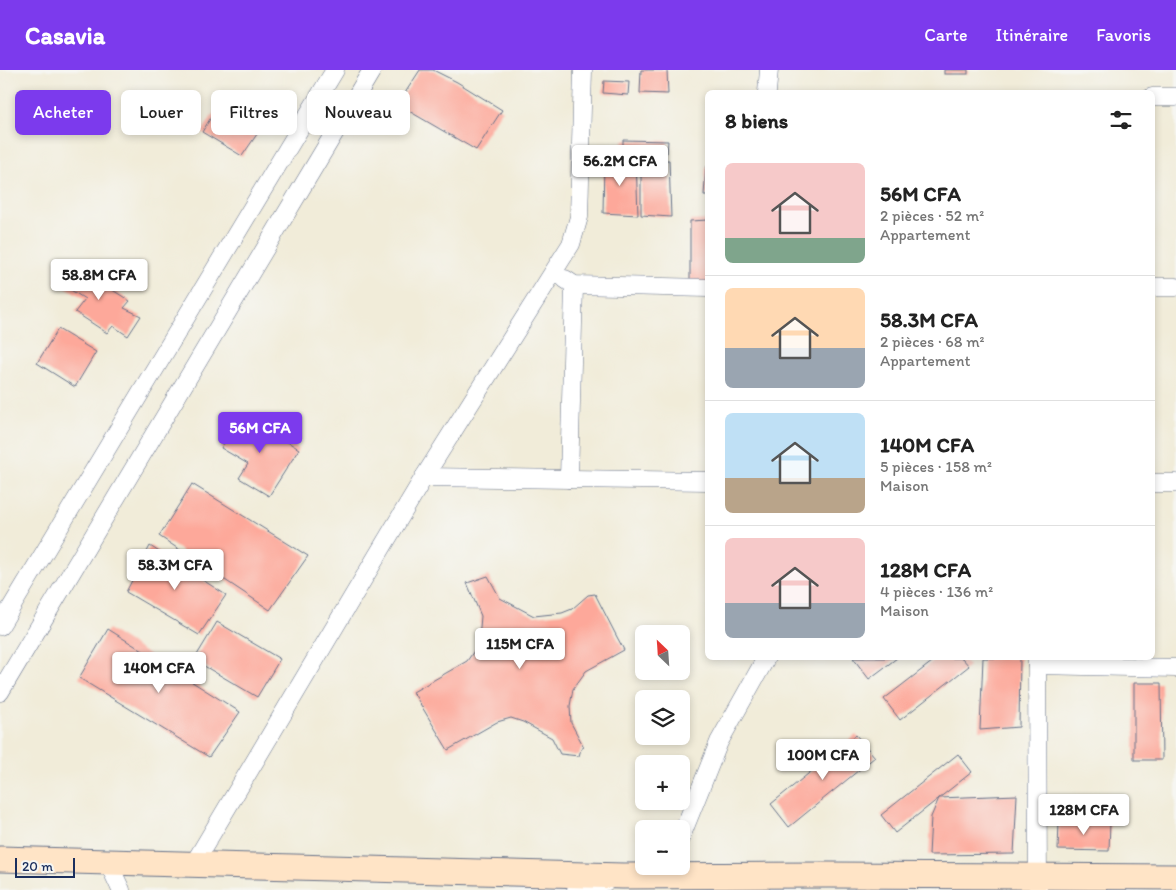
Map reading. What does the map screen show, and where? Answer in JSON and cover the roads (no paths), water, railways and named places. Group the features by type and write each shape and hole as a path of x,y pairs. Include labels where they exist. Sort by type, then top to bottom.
{"street":[{"path":"0,626 336,70"},
{"path":"0,692 372,70"},
{"path":"193,865 424,477 571,244 579,217 584,70"},
{"path":"767,90 769,70"},
{"path":"1155,97 1176,97"},
{"path":"553,272 574,285 705,288"},
{"path":"569,479 574,285"},
{"path":"1155,287 1176,287"},
{"path":"424,477 705,481"},
{"path":"1155,483 1176,483"},
{"path":"688,820 719,742 765,660"},
{"path":"1038,883 1037,662 1176,668"},
{"path":"0,859 829,882 1038,883 1176,877"},
{"path":"108,862 121,890"},
{"path":"576,890 630,877"}]}
